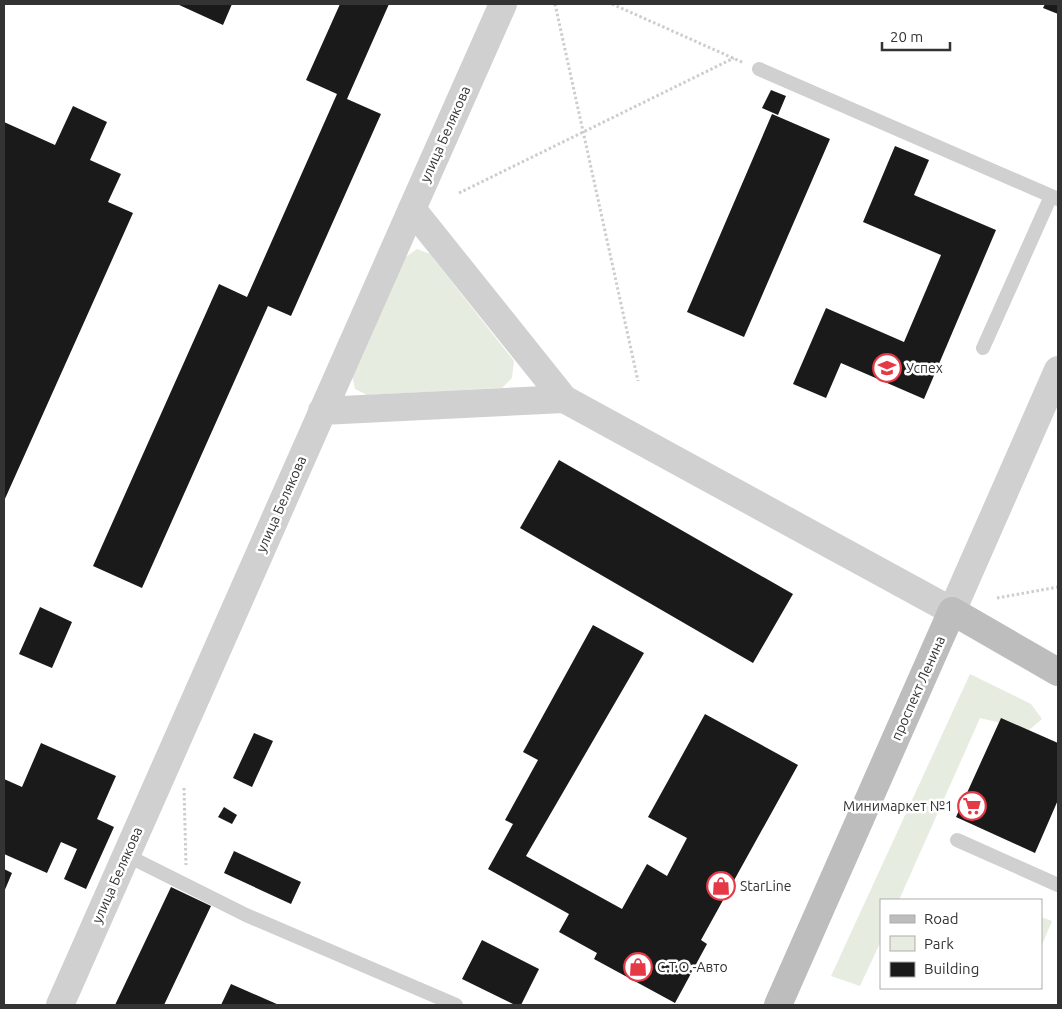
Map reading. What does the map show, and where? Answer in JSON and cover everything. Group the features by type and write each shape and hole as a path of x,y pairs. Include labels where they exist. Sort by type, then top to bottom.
{"main road":[{"path":"952,611 1058,672"},
{"name":"проспект Ленина","path":"778,1005 952,611"}],"street":[{"name":"улица Белякова","path":"60,1005 503,4"},
{"path":"412,209 564,399 952,611"},
{"name":"проспект Ленина","path":"952,611 1058,370"},
{"path":"322,411 564,399"}],"lane":[{"path":"758,69 1055,197 983,348"},
{"path":"957,840 1058,883"},
{"path":"126,855 246,915 456,1005"}],"path":[{"path":"556,4 638,381"},
{"path":"459,193 734,58 612,4"},
{"path":"997,598 1058,587"},
{"path":"184,779 187,885"}],"green space":[{"path":"417,249 430,254 514,361 512,378 502,388 367,395 355,389 352,375 404,258"},
{"path":"970,674 1031,704 1042,719 1029,730 980,718 899,899 880,899 880,943 860,986 831,976"},
{"path":"1042,917 1052,921 1042,945"}],"building":[{"path":"177,4 232,4 223,25"},
{"path":"340,4 389,4 347,99 381,114 291,316 268,306 142,588 93,566 219,284 247,297 337,94 306,80"},
{"path":"1045,4 1058,4 1058,14 1043,8"},
{"path":"771,90 786,96 778,115 762,108"},
{"path":"73,106 107,122 90,160 121,174 108,202 133,213 4,501 4,122 55,145"},
{"path":"772,114 830,139 744,337 687,312"},
{"path":"895,146 929,160 914,195 996,230 924,399 841,363 826,398 793,384 826,308 904,342 941,255 863,222"},
{"path":"559,460 793,594 753,663 520,528"},
{"path":"40,607 72,622 52,668 19,654"},
{"path":"593,625 644,653 526,856 622,909 647,864 667,876 687,838 648,817 705,714 798,765 701,940 707,944 675,1003 594,959 597,953 559,932 569,914 488,869 513,824 505,820 538,760 523,752"},
{"path":"1001,718 1058,743 1058,800 1035,853 956,817"},
{"path":"254,733 273,741 252,787 233,778"},
{"path":"41,743 116,776 97,819 114,827 86,889 64,879 77,849 61,842 47,873 4,854 4,779 22,787"},
{"path":"224,807 237,815 232,824 218,817"},
{"path":"234,851 301,882 291,904 224,873"},
{"path":"4,869 12,873 4,892"},
{"path":"171,887 211,906 164,1005 115,1005"},
{"path":"482,940 539,969 521,1005 515,1005 462,979"},
{"path":"231,984 279,1005 221,1005"}],"place":[{"name":"Успех","path":"887,368"},
{"name":"Минимаркет №1","path":"972,806"},
{"name":"StarLine","path":"721,886"},
{"name":"С.Т.О.-Авто","path":"638,967"}]}
